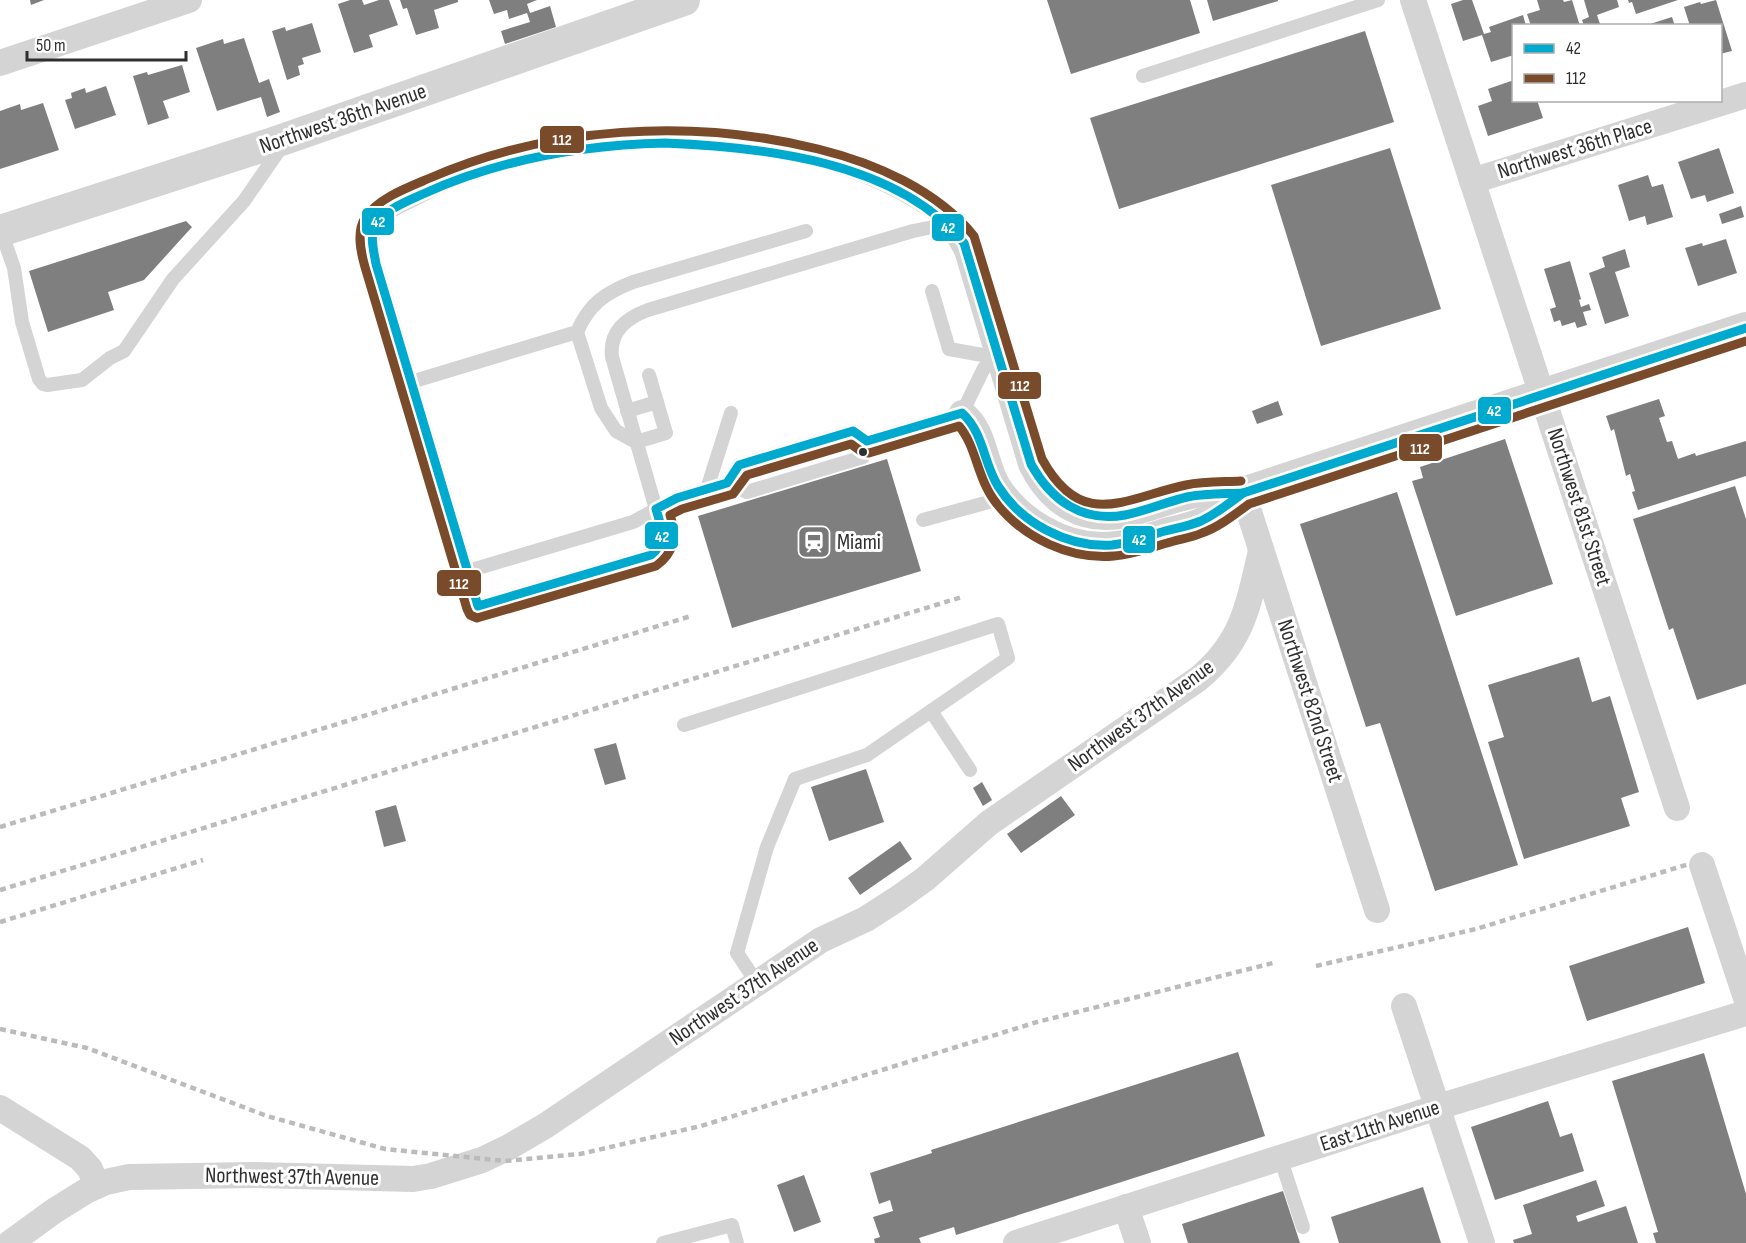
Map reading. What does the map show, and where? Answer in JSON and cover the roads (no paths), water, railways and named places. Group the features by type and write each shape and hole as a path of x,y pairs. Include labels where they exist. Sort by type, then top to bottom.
{"street":[{"path":"0,63 189,0"},
{"name":"Northwest 36th Avenue","path":"0,231 287,138 684,0"},
{"name":"Northwest 81st Street","path":"1413,0 1677,808"},
{"name":"Northwest 36th Place","path":"1472,181 1746,95"},
{"path":"948,224 960,237 967,250 1030,465 1046,490 1064,505 1093,516 1115,517 1197,494 1243,493"},
{"path":"962,413 976,427 989,467 998,484 1007,497 1028,518 1058,536 1080,543 1103,545 1135,541 1204,520 1243,493 1746,328"},
{"name":"Northwest 82nd Street","path":"1243,493 1377,910"},
{"name":"Northwest 37th Avenue","path":"10,1243 65,1203 96,1186 117,1179 140,1175 423,1178 482,1160 531,1134 821,940 866,918 897,899 925,879 989,823 1209,670 1227,651 1240,627 1261,551"},
{"path":"1702,866 1746,998"},
{"path":"1404,1006 1482,1243"},
{"name":"East 11th Avenue","path":"1016,1243 1438,1107 1746,1013"},
{"path":"0,1108 80,1158 90,1169 96,1186"},
{"path":"1126,1207 1138,1243"}],"lane":[{"path":"1143,76 1378,0"},
{"path":"0,231 14,268 22,322 39,379 47,385 82,380 110,358 124,351 173,279 244,201 287,138"},
{"path":"681,142 784,153 817,159 861,174 914,200 948,224 901,235 648,310 621,326 617,331 611,351 613,365 662,530 663,542 657,552 651,555 478,606 373,253 375,225 388,213 437,188 475,173 535,155 619,143 681,142"},
{"path":"649,375 666,433 636,442 616,430 601,408 577,332 584,316 598,301 624,286 806,231"},
{"path":"932,291 949,350 999,358"},
{"path":"411,382 577,332"},
{"path":"867,441 962,413 984,368 999,358"},
{"path":"627,411 657,402"},
{"path":"707,489 731,413"},
{"path":"468,571 633,522 677,498 727,483 739,465 853,430 867,441"},
{"path":"727,483 747,492 757,489 862,457 867,441"},
{"path":"923,520 1007,497"},
{"path":"684,725 998,624 1008,658 867,755 795,779 767,847 737,953 757,983"},
{"path":"931,711 970,770"},
{"path":"1280,1157 1303,1227"},
{"path":"663,1243 732,1225 737,1243"}],"railway":[{"path":"0,890 962,597"},
{"path":"0,827 691,616"},
{"path":"0,922 203,860"},
{"path":"1316,966 1476,929 1689,864"},
{"path":"0,1029 87,1048 267,1116 385,1149 505,1161 580,1154 701,1126 1037,1022 1273,963"}],"place":[{"name":"Miami","path":"814,542"}]}
